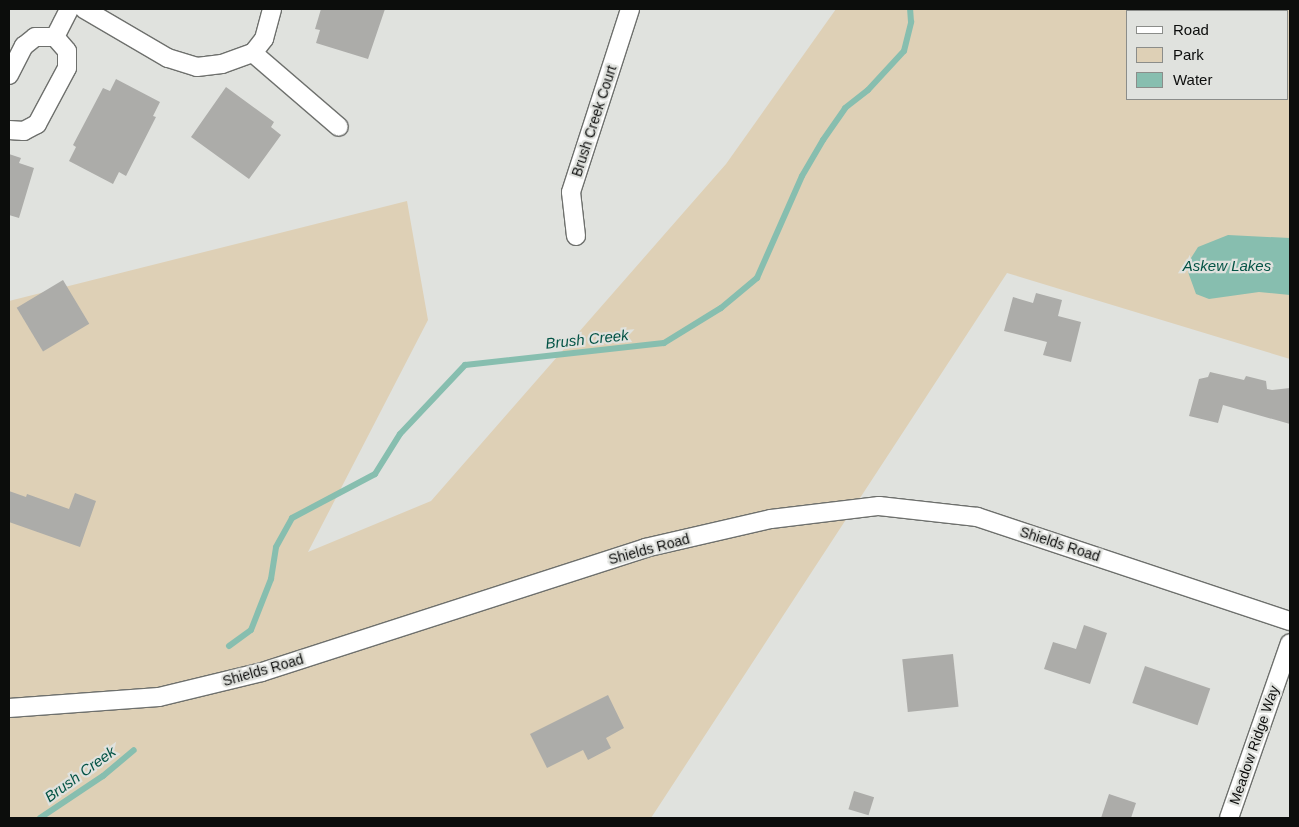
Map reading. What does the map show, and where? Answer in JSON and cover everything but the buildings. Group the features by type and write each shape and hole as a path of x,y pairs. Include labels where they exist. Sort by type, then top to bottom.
{"street":[{"path":"55,37 69,9"},
{"path":"84,9 168,58 188,65 222,64 252,53 264,39 272,9"},
{"name":"Brush Creek Court","path":"576,236 571,192 630,9"},
{"path":"9,75 28,42 38,36 55,37 68,51 67,68 37,124 24,131 9,130"},
{"path":"252,53 339,127"},
{"name":"Shields Road","path":"9,708 159,697 262,672 645,548 771,519 879,506 978,517 1290,621"},
{"name":"Meadow Ridge Way","path":"1228,818 1290,642"}],"green space":[{"path":"836,9 1290,9 1290,359 1007,273 651,818 9,818 9,301 407,201 428,320 308,552 431,501 726,164"}],"water":[{"name":"Askew Lakes","path":"1228,235 1290,238 1290,295 1259,292 1209,299 1196,294 1188,272 1191,258 1198,247"}],"waterway":[{"name":"Brush Creek","path":"229,646 251,630 271,579 276,547 292,518 375,474 400,434 465,365 664,343 721,308 757,278 802,176 823,140 845,108 868,90 904,51 911,22 910,9"},
{"name":"Brush Creek","path":"40,818 103,776 134,750"}]}
